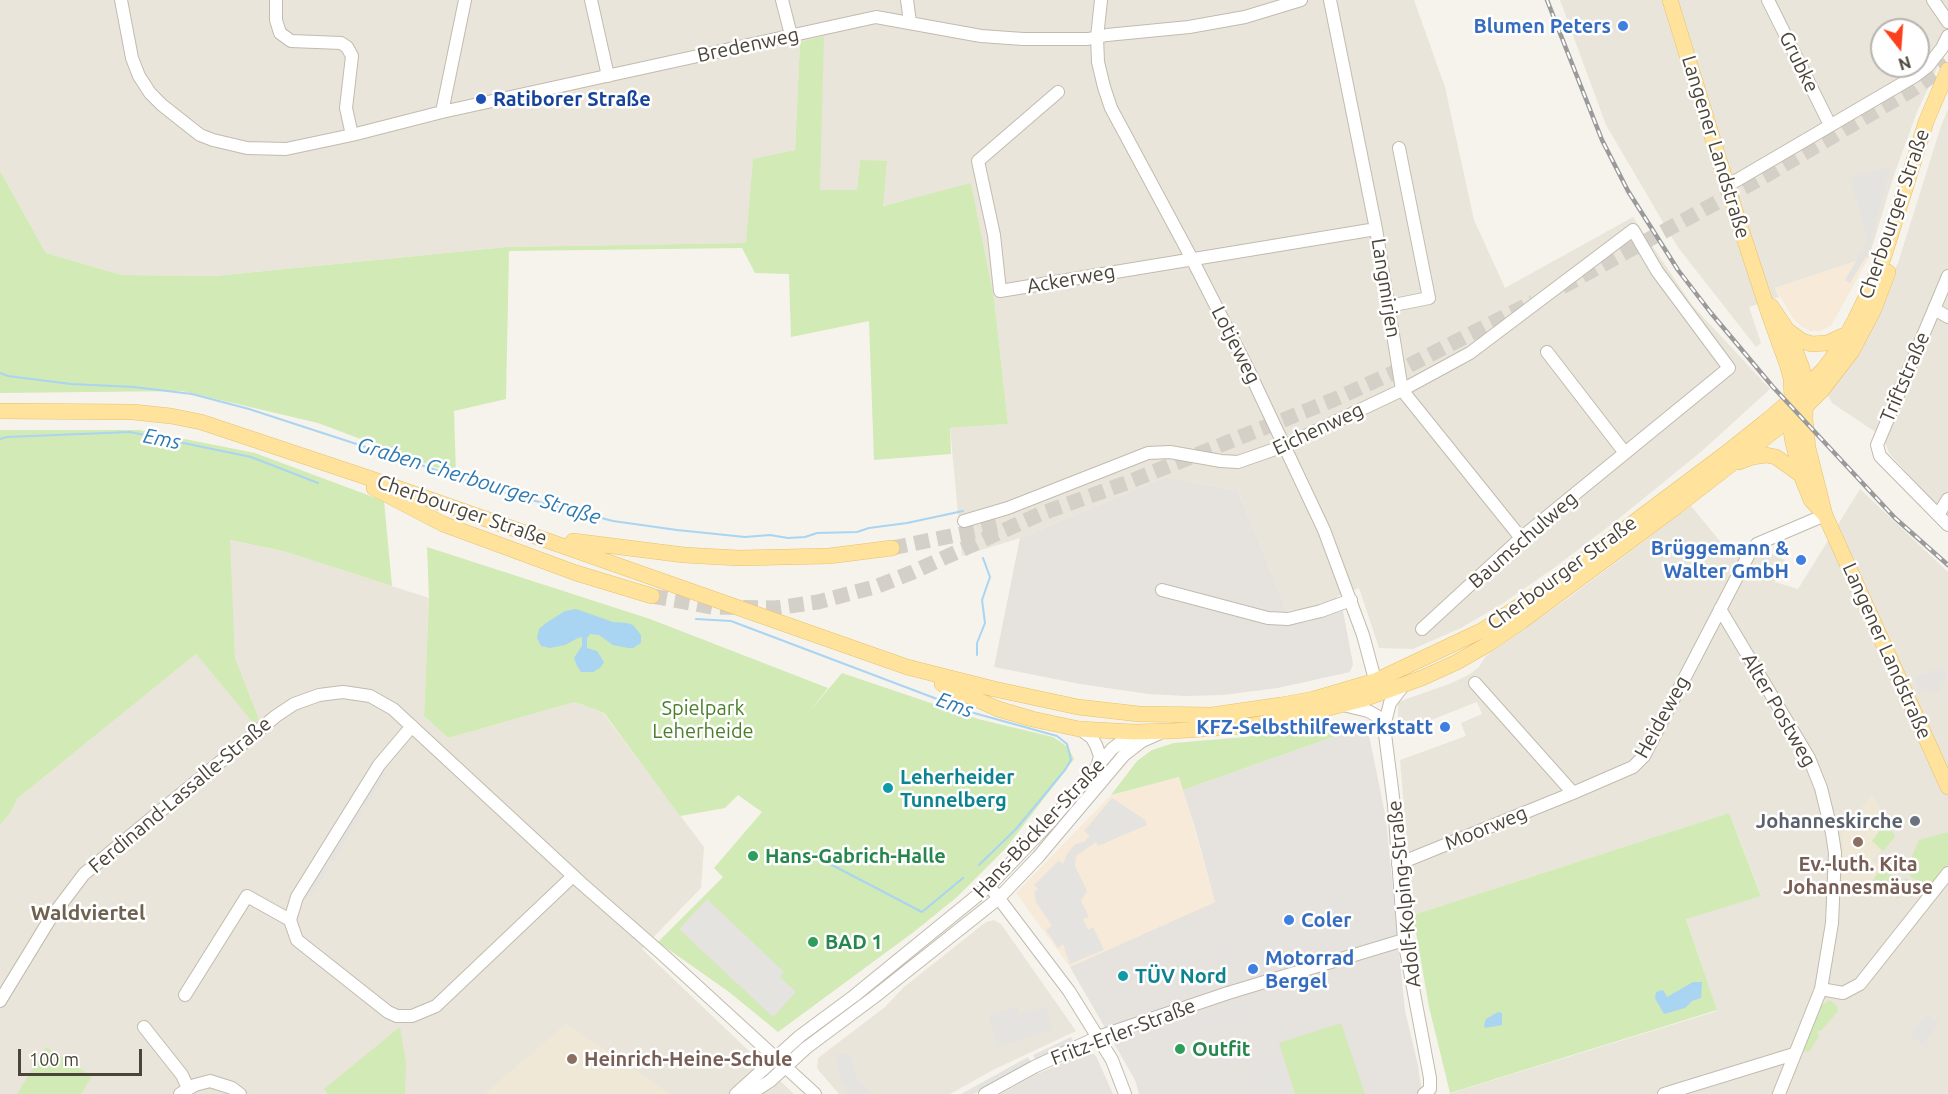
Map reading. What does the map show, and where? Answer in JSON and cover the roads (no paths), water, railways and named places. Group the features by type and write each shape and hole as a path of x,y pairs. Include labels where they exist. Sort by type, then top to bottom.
{"main road":[{"name":"Langener Landstraße","path":"1670,0 1727,186 1805,419 1808,448 1825,515 1948,787"},
{"name":"Cherbourger Straße","path":"1799,402 1806,387 1832,359 1873,283 1884,256 1926,122 1948,70"},
{"name":"Cherbourger Straße","path":"907,667 998,709 1032,719 1079,729 1134,732 1172,731 1249,726 1342,705 1483,630 1515,610 1769,420 1822,390 1845,360 1874,309 1893,260 1937,120 1948,94"},
{"name":"Langener Landstraße","path":"1763,293 1787,330 1797,351 1806,387"},
{"path":"1787,330 1802,341 1812,344 1827,343 1848,333"},
{"name":"Langener Landstraße","path":"1799,402 1790,419 1794,449 1811,500 1825,515"},
{"name":"Cherbourger Straße","path":"2,410 112,411 171,416 201,422 332,465 907,667 1040,700 1126,713 1169,715 1212,715 1253,710 1377,688 1403,686 1457,662 1522,621 1790,419"},
{"path":"1727,466 1752,457 1766,455 1776,457 1801,475"},
{"path":"332,465 443,524 576,573 652,596"},
{"path":"531,535 600,546 739,558 818,557 892,548"},
{"path":"1126,713 1133,724 1134,732 1152,720 1169,715"}],"street":[{"name":"Bredenweg","path":"121,0 132,58 139,76 150,93 162,105 200,135 213,141 247,148 286,149 352,135 442,111 876,17 966,34 1066,39 1189,27 1245,17 1301,0"},
{"path":"276,0 276,21 280,33 291,41 341,43 347,47 351,56 346,108 352,135"},
{"path":"442,111 465,0"},
{"path":"591,0 608,76"},
{"path":"782,0 791,35"},
{"path":"907,0 910,22"},
{"name":"Lotjeweg","path":"1101,0 1097,37 1098,62 1111,108 1262,396 1324,530 1363,635 1377,688"},
{"name":"Langmirjen","path":"1330,0 1376,229 1402,390"},
{"name":"Grubke","path":"1768,0 1830,125"},
{"path":"1933,0 1948,22"},
{"path":"1727,186 1915,76 1928,66 1948,36"},
{"name":"Ackerweg","path":"1058,92 978,161 994,235 1000,291 1376,229"},
{"path":"1389,306 1429,298 1399,148"},
{"name":"Eichenweg","path":"964,521 1008,508 1148,453 1170,452 1238,462 1284,446 1402,390 1470,354 1633,230 1657,271 1729,368"},
{"name":"Triftstraße","path":"1938,515 1880,456 1877,445 1948,276"},
{"path":"1934,309 1948,317"},
{"path":"1546,352 1625,453"},
{"name":"Baumschulweg","path":"1422,628 1521,538 1729,368"},
{"path":"1402,390 1521,538"},
{"path":"1948,499 1938,515 1948,525"},
{"name":"Heideweg","path":"1573,793 1633,767 1644,756 1749,554 1757,544 1825,515"},
{"path":"1162,590 1268,618 1288,619 1321,611 1351,600"},
{"name":"Alter Postweg","path":"1720,609 1809,758 1821,789 1835,853 1833,923 1821,989 1779,1094"},
{"path":"1474,683 1573,793"},
{"name":"Adolf-Kolping-Straße","path":"1403,686 1390,703 1384,726 1394,805 1404,940 1430,1078 1430,1089 1424,1094"},
{"name":"Ferdinand-Lassalle-Straße","path":"0,1001 50,919 84,874 276,716 294,704 319,695 343,692 370,696 393,709 573,876 815,1094"},
{"path":"1342,705 1368,711 1377,716 1384,726"},
{"path":"412,726 379,765 297,897 291,920 297,940 388,1012 397,1016 412,1016 436,1006 573,876"},
{"path":"1079,729 1092,738 1096,745 1100,756 1098,764"},
{"name":"Hans-Böckler-Straße","path":"750,1094 770,1081 806,1048 999,898 1038,857 1132,748 1155,735 1172,731"},
{"path":"1132,748 1134,732"},
{"name":"Hans-Böckler-Straße","path":"736,1094 800,1036 854,996 989,886 1052,820 1098,764 1134,732"},
{"name":"Moorweg","path":"1398,864 1573,793"},
{"path":"1821,989 1843,993 1860,984 1948,873"},
{"path":"989,886 1064,983 1116,1068 1125,1094"},
{"path":"186,995 247,896 291,920"},
{"name":"Fritz-Erler-Straße","path":"985,1094 1034,1067 1098,1037 1228,993 1404,940"},
{"path":"144,1028 182,1075 184,1091 203,1082 210,1082 240,1094"},
{"path":"1664,1094 1794,1054"}],"water":[{"path":"576,609 613,622 633,625 641,635 641,643 628,648 613,645 599,635 590,634 587,638 587,648 597,651 604,662 593,672 581,672 574,658 582,646 582,637 565,645 550,648 541,646 537,638 539,629 546,623 565,611"},
{"path":"1693,982 1702,982 1701,998 1692,1001 1685,1008 1664,1014 1655,998 1656,992 1663,990 1667,997"},
{"path":"1498,1012 1502,1013 1502,1025 1485,1028 1486,1019"}],"waterway":[{"name":"Graben Cherbourger Straße","path":"0,373 71,384 134,387 192,394 249,409 516,496 613,521 745,537 770,535 788,538 805,537 817,533 857,532 963,511"},
{"name":"Ems","path":"0,439 130,432 251,457 318,483"},
{"name":"Graben Cherbourger Straße","path":"977,655 977,643 985,623 982,600 990,577 983,558"},
{"name":"Ems","path":"696,619 731,621 974,713 1057,736 1067,744 1071,760 1065,770 1016,829 979,865"},
{"name":"Ems","path":"811,854 922,912 963,878"}],"tunnel":[{"path":"1562,287 1765,176 1915,88 1948,64"},
{"path":"652,596 712,607 775,608 818,602 878,586 1040,514 1126,483 1333,400 1406,367 1533,302"},
{"path":"892,548 1000,526"}],"railway":[{"path":"1547,0 1602,140 1628,191 1678,270 1773,387 1895,518 1948,565"}],"place":[{"name":"Blumen Peters","path":"1623,26"},
{"name":"Ratiborer Straße","path":"481,99"},
{"name":"Brüggemann & Walter GmbH","path":"1801,560"},
{"name":"KFZ-Selbsthilfewerkstatt","path":"1445,727"},
{"name":"Leherheider Tunnelberg","path":"888,788"},
{"name":"Johanneskirche","path":"1915,821"},
{"name":"Ev.-luth. Kita Johannesmäuse","path":"1858,842"},
{"name":"Hans-Gabrich-Halle","path":"753,856"},
{"name":"Coler","path":"1289,920"},
{"name":"BAD 1","path":"813,942"},
{"name":"Motorrad Bergel","path":"1253,969"},
{"name":"TÜV Nord","path":"1123,976"},
{"name":"Outfit","path":"1180,1049"},
{"name":"Heinrich-Heine-Schule","path":"572,1059"}],"district":[{"name":"Waldviertel","path":"88,913"}],"park label":[{"name":"Spielpark Leherheide","path":"703,720"}]}
